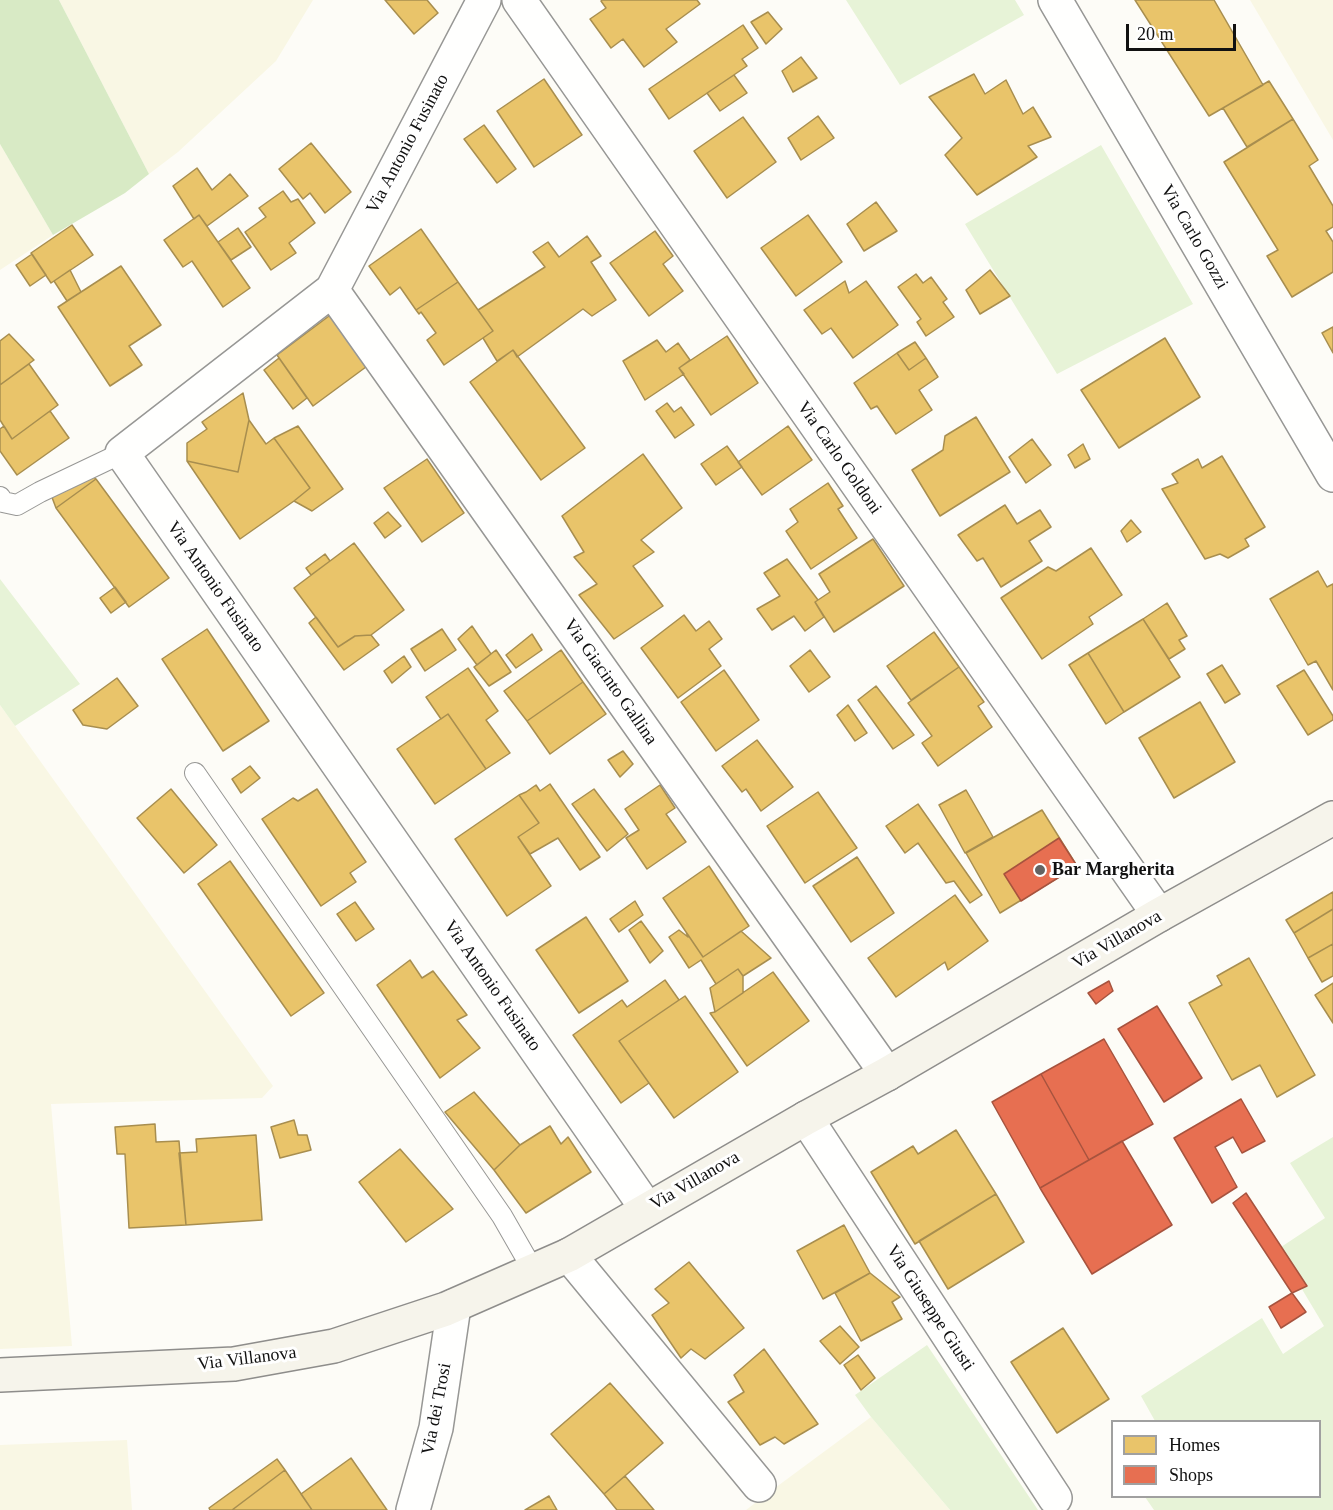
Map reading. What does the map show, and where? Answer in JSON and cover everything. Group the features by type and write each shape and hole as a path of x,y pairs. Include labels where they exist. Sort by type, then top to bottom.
{"street":[{"name":"Via Antonio Fusinato","path":"484,0 332,290 122,453 647,1209"},
{"name":"Via Carlo Goldoni","path":"519,0 1159,915"},
{"name":"Via Carlo Gozzi","path":"1055,0 1333,475"},
{"name":"Via Giacinto Gallina","path":"332,290 887,1074"},
{"name":"Via Villanova","path":"0,1375 234,1364 334,1346 454,1306 569,1255 806,1118 887,1074 1159,915 1333,818"},
{"name":"Via Giuseppe Giusti","path":"806,1118 1054,1498"},
{"path":"569,1255 759,1485"},
{"name":"Via dei Trosi","path":"413,1510 436,1428 454,1306"}],"lane":[{"path":"0,497 3,502 17,505 122,453"},
{"path":"195,773 502,1216 533,1270"}],"shaded area":[{"path":"59,0 313,0 276,61 178,152 149,174"},
{"path":"1250,0 1333,0 1333,140"},
{"path":"0,144 53,235 0,270"},
{"path":"0,705 273,1086 262,1098 51,1104 72,1346 0,1349"},
{"path":"871,1417 950,1510 746,1510 779,1485"},
{"path":"127,1440 132,1510 0,1510 0,1445"}],"green space":[{"path":"0,0 59,0 149,174 125,193 53,235 0,144"},
{"path":"846,0 1015,0 1024,15 900,85"},
{"path":"1101,145 1193,304 1057,374 965,224"},
{"path":"0,579 80,684 15,726 0,705"},
{"path":"1333,1137 1333,1510 1154,1510 1146,1498 1321,1498 1321,1420 1154,1420 1141,1396 1262,1318 1283,1354 1324,1326 1278,1249 1325,1218 1290,1163"},
{"path":"927,1345 1038,1510 950,1510 855,1395"}],"building: Homes":[{"path":"385,0 427,0 438,13 414,34"},
{"path":"602,0 697,0 700,4 666,29 677,42 644,67 623,39 611,48 590,19 606,8"},
{"path":"1135,0 1214,0 1263,85 1209,116"},
{"path":"768,12 782,29 766,44 751,22"},
{"path":"743,25 758,48 742,59 747,66 669,119 649,89"},
{"path":"801,57 817,78 793,92 782,71"},
{"path":"974,74 985,94 1006,80 1023,114 1033,107 1051,137 1028,146 1037,157 977,195 945,155 962,138 929,97"},
{"path":"734,75 747,93 720,111 707,93"},
{"path":"544,79 582,135 534,167 497,111"},
{"path":"1269,81 1293,119 1247,147 1223,108"},
{"path":"818,116 834,138 801,160 788,138"},
{"path":"743,117 776,162 727,198 694,151"},
{"path":"1293,119 1318,160 1309,166 1333,206 1333,227 1326,231 1333,242 1333,272 1292,297 1267,256 1278,250 1224,162"},
{"path":"484,125 516,169 497,183 464,139"},
{"path":"311,143 351,192 325,213 310,193 303,199 279,169"},
{"path":"197,168 212,190 230,174 248,196 207,226 199,215 194,219 173,186"},
{"path":"283,191 291,202 298,199 315,223 289,243 296,253 271,270 245,232 266,217 259,208"},
{"path":"876,202 897,231 864,251 847,224"},
{"path":"199,215 250,288 223,307 192,261 183,267 164,240"},
{"path":"808,215 842,262 796,296 761,248"},
{"path":"72,225 93,255 51,283 31,253"},
{"path":"238,228 251,247 231,260 218,242"},
{"path":"421,229 458,282 416,310 400,287 390,295 369,266"},
{"path":"655,231 673,256 663,264 683,291 649,316 610,263"},
{"path":"587,236 601,256 591,262 616,300 592,316 583,309 517,357 513,350 497,361 483,338 493,331 478,310 545,267 533,252 548,242 559,257"},
{"path":"32,254 46,275 30,286 16,265"},
{"path":"121,266 161,325 129,346 142,365 110,386 58,307"},
{"path":"70,270 81,292 67,301 54,281"},
{"path":"990,270 1010,296 980,314 966,290"},
{"path":"916,274 923,283 931,277 947,299 943,302 954,317 926,336 917,322 921,319 898,287"},
{"path":"845,281 849,293 866,281 898,325 853,358 831,328 822,334 804,310"},
{"path":"458,282 493,331 444,365 427,340 436,333 421,312 419,314 416,310"},
{"path":"333,313 370,364 313,406 277,355"},
{"path":"1333,327 1333,353 1322,333"},
{"path":"9,334 34,360 0,385 0,341"},
{"path":"727,336 758,383 711,415 679,368"},
{"path":"1165,338 1200,397 1119,448 1081,390"},
{"path":"657,340 666,352 678,343 690,360 679,368 684,374 645,400 623,361"},
{"path":"915,342 926,358 909,370 897,353"},
{"path":"513,350 585,448 541,480 470,382"},
{"path":"897,353 909,370 926,358 938,377 919,390 932,410 896,434 877,406 871,409 854,383"},
{"path":"279,358 307,398 293,409 264,370"},
{"path":"29,364 58,405 12,439 0,420 0,385"},
{"path":"243,393 249,420 238,472 187,461 187,443 207,429 202,422"},
{"path":"667,403 674,412 681,407 694,425 675,438 656,411"},
{"path":"50,411 69,438 17,475 0,451 0,429 4,426 12,439"},
{"path":"976,417 1010,472 940,516 912,470 943,450 945,436"},
{"path":"249,420 266,444 274,438 310,488 240,539 187,461 238,472"},
{"path":"298,426 343,489 312,511 294,501 310,488 274,438"},
{"path":"788,426 812,460 762,495 738,462"},
{"path":"1032,439 1051,465 1026,483 1009,457"},
{"path":"1083,444 1090,459 1075,468 1068,455"},
{"path":"727,446 742,467 716,485 701,464"},
{"path":"643,454 682,508 641,540 654,552 633,566 663,606 614,639 579,595 597,584 574,557 584,552 562,516"},
{"path":"1222,456 1265,527 1245,539 1249,546 1228,558 1220,554 1205,559 1162,489 1178,483 1172,474 1198,459 1202,468"},
{"path":"427,459 464,513 422,542 384,488"},
{"path":"82,468 96,479 56,508 50,492"},
{"path":"96,479 169,578 129,607 56,508"},
{"path":"828,483 843,506 838,509 857,538 811,569 786,531 798,522 790,509"},
{"path":"1005,505 1017,524 1040,510 1051,527 1029,541 1042,561 1001,587 983,558 977,561 958,535"},
{"path":"388,512 401,526 385,538 374,523"},
{"path":"1131,520 1141,532 1127,542 1121,531"},
{"path":"873,539 904,586 834,632 815,602 830,592 819,574"},
{"path":"354,543 404,610 371,635 355,636 338,647 294,588"},
{"path":"1091,548 1122,595 1089,617 1093,624 1042,659 1001,598 1048,567 1056,571"},
{"path":"325,554 330,561 311,575 306,568"},
{"path":"787,559 818,600 815,602 824,617 805,631 794,616 772,630 757,609 780,596 764,573"},
{"path":"1318,571 1327,587 1333,584 1333,690 1316,661 1308,665 1270,599"},
{"path":"115,587 126,602 111,613 100,598"},
{"path":"1167,603 1187,636 1179,640 1185,649 1169,659 1143,619"},
{"path":"684,615 696,631 709,621 722,639 709,649 721,666 678,698 641,648"},
{"path":"316,617 338,647 355,636 371,635 379,645 344,670 309,623"},
{"path":"1143,619 1180,677 1124,712 1088,653"},
{"path":"472,626 491,654 477,665 458,639"},
{"path":"207,629 269,721 223,751 162,659"},
{"path":"442,629 456,650 425,671 411,649"},
{"path":"934,632 959,667 911,700 887,666"},
{"path":"532,634 542,650 516,668 506,655"},
{"path":"496,650 511,672 489,686 474,667"},
{"path":"561,650 583,682 527,721 504,691"},
{"path":"810,650 830,677 809,692 790,666"},
{"path":"1088,653 1124,712 1106,724 1069,665"},
{"path":"404,656 411,667 392,683 384,671"},
{"path":"1222,665 1240,694 1225,703 1207,674"},
{"path":"959,667 984,702 978,706 992,727 938,766 922,743 932,736 908,703"},
{"path":"468,668 498,711 486,720 510,753 486,769 448,714 441,719 426,697"},
{"path":"724,670 759,720 716,751 681,702"},
{"path":"1304,670 1333,716 1333,720 1308,735 1277,686"},
{"path":"117,678 138,706 107,729 83,725 73,710"},
{"path":"583,682 606,714 550,754 527,721"},
{"path":"876,686 914,735 893,749 858,700"},
{"path":"1200,702 1235,762 1174,798 1139,738"},
{"path":"848,705 867,733 855,741 837,715"},
{"path":"448,714 486,769 435,804 397,749"},
{"path":"757,740 793,787 761,811 746,789 742,792 722,766"},
{"path":"623,751 633,764 620,777 608,760"},
{"path":"250,766 260,778 241,793 232,779"},
{"path":"550,784 600,857 580,870 558,838 530,854 518,837 539,823 519,795 536,785 540,791"},
{"path":"660,785 675,808 666,814 686,842 647,869 626,838 639,830 625,809"},
{"path":"171,789 217,845 184,873 137,818"},
{"path":"317,789 366,862 350,873 356,882 321,906 262,819 293,798 298,801"},
{"path":"594,789 628,834 607,851 572,804"},
{"path":"966,790 993,837 965,853 939,805"},
{"path":"818,792 857,848 805,883 767,826"},
{"path":"519,795 539,823 518,837 551,886 507,916 455,839"},
{"path":"918,804 982,895 970,903 954,881 946,883 918,843 905,853 886,826"},
{"path":"1042,810 1077,866 1000,913 966,853"},
{"path":"857,857 894,913 851,942 813,886"},
{"path":"230,861 324,993 291,1016 198,884"},
{"path":"709,866 749,926 703,957 663,898"},
{"path":"1333,892 1333,909 1294,933 1286,920"},
{"path":"955,895 988,941 948,970 945,962 896,997 868,958"},
{"path":"635,901 643,915 619,932 610,919"},
{"path":"355,902 374,929 356,941 337,914"},
{"path":"1333,909 1333,944 1308,958 1294,933"},
{"path":"586,917 628,981 579,1013 536,950"},
{"path":"641,921 663,951 650,963 629,930"},
{"path":"679,930 688,937 686,932 703,957 741,931 771,958 743,976 738,969 716,984 701,960 689,968 669,937"},
{"path":"1333,944 1333,976 1322,982 1308,958"},
{"path":"1249,958 1315,1075 1277,1097 1260,1065 1232,1080 1189,1003 1222,985 1217,976"},
{"path":"410,960 422,978 433,971 467,1015 457,1020 480,1048 440,1078 377,985"},
{"path":"738,969 743,976 743,993 715,1012 710,988"},
{"path":"773,972 809,1021 747,1066 710,1013 715,1012"},
{"path":"665,980 679,1000 619,1041 649,1083 621,1103 573,1035 622,1000 627,1007"},
{"path":"1333,983 1333,1023 1315,995"},
{"path":"685,996 738,1072 674,1118 619,1041"},
{"path":"474,1092 520,1145 494,1170 445,1112"},
{"path":"294,1120 298,1135 307,1135 311,1150 280,1158 271,1127"},
{"path":"155,1124 156,1142 179,1141 186,1225 129,1228 125,1154 117,1154 115,1127"},
{"path":"550,1126 561,1144 568,1137 591,1172 526,1213 494,1170 520,1145"},
{"path":"956,1130 996,1194 915,1244 871,1172 913,1146 918,1154"},
{"path":"256,1135 262,1220 186,1225 179,1153 197,1152 196,1139"},
{"path":"400,1149 453,1209 406,1242 359,1182"},
{"path":"996,1194 1024,1242 948,1289 919,1241"},
{"path":"844,1225 870,1273 823,1299 797,1251"},
{"path":"689,1262 744,1328 705,1359 691,1349 681,1358 652,1315 669,1303 655,1289"},
{"path":"870,1273 900,1297 892,1302 902,1319 861,1341 835,1293"},
{"path":"840,1326 859,1347 840,1364 820,1341"},
{"path":"1063,1328 1109,1399 1057,1433 1011,1362"},
{"path":"764,1349 818,1424 784,1444 775,1437 760,1445 728,1402 744,1392 734,1375"},
{"path":"858,1355 875,1378 861,1390 844,1365"},
{"path":"610,1383 663,1443 604,1494 551,1434"},
{"path":"351,1458 387,1510 312,1510 301,1494"},
{"path":"277,1459 285,1470 232,1510 210,1510 209,1508"},
{"path":"285,1470 312,1510 232,1510"},
{"path":"625,1476 654,1510 617,1510 604,1494"},
{"path":"549,1496 557,1510 525,1510"}],"building: Shops":[{"name":"Bar Margherita","path":"1059,838 1077,866 1021,901 1004,874"},
{"path":"1109,981 1113,991 1096,1004 1088,993"},
{"path":"1157,1006 1202,1078 1164,1102 1118,1029"},
{"path":"1104,1039 1153,1124 1089,1160 1041,1074"},
{"path":"1041,1074 1089,1160 1040,1188 992,1102"},
{"path":"1241,1099 1265,1141 1242,1153 1233,1137 1215,1147 1237,1187 1212,1203 1174,1138"},
{"path":"1122,1141 1172,1225 1092,1274 1040,1188"},
{"path":"1246,1193 1307,1286 1292,1293 1233,1203"},
{"path":"1292,1293 1306,1312 1281,1328 1269,1307"}],"place":[{"name":"Bar Margherita","path":"1040,870"}]}
